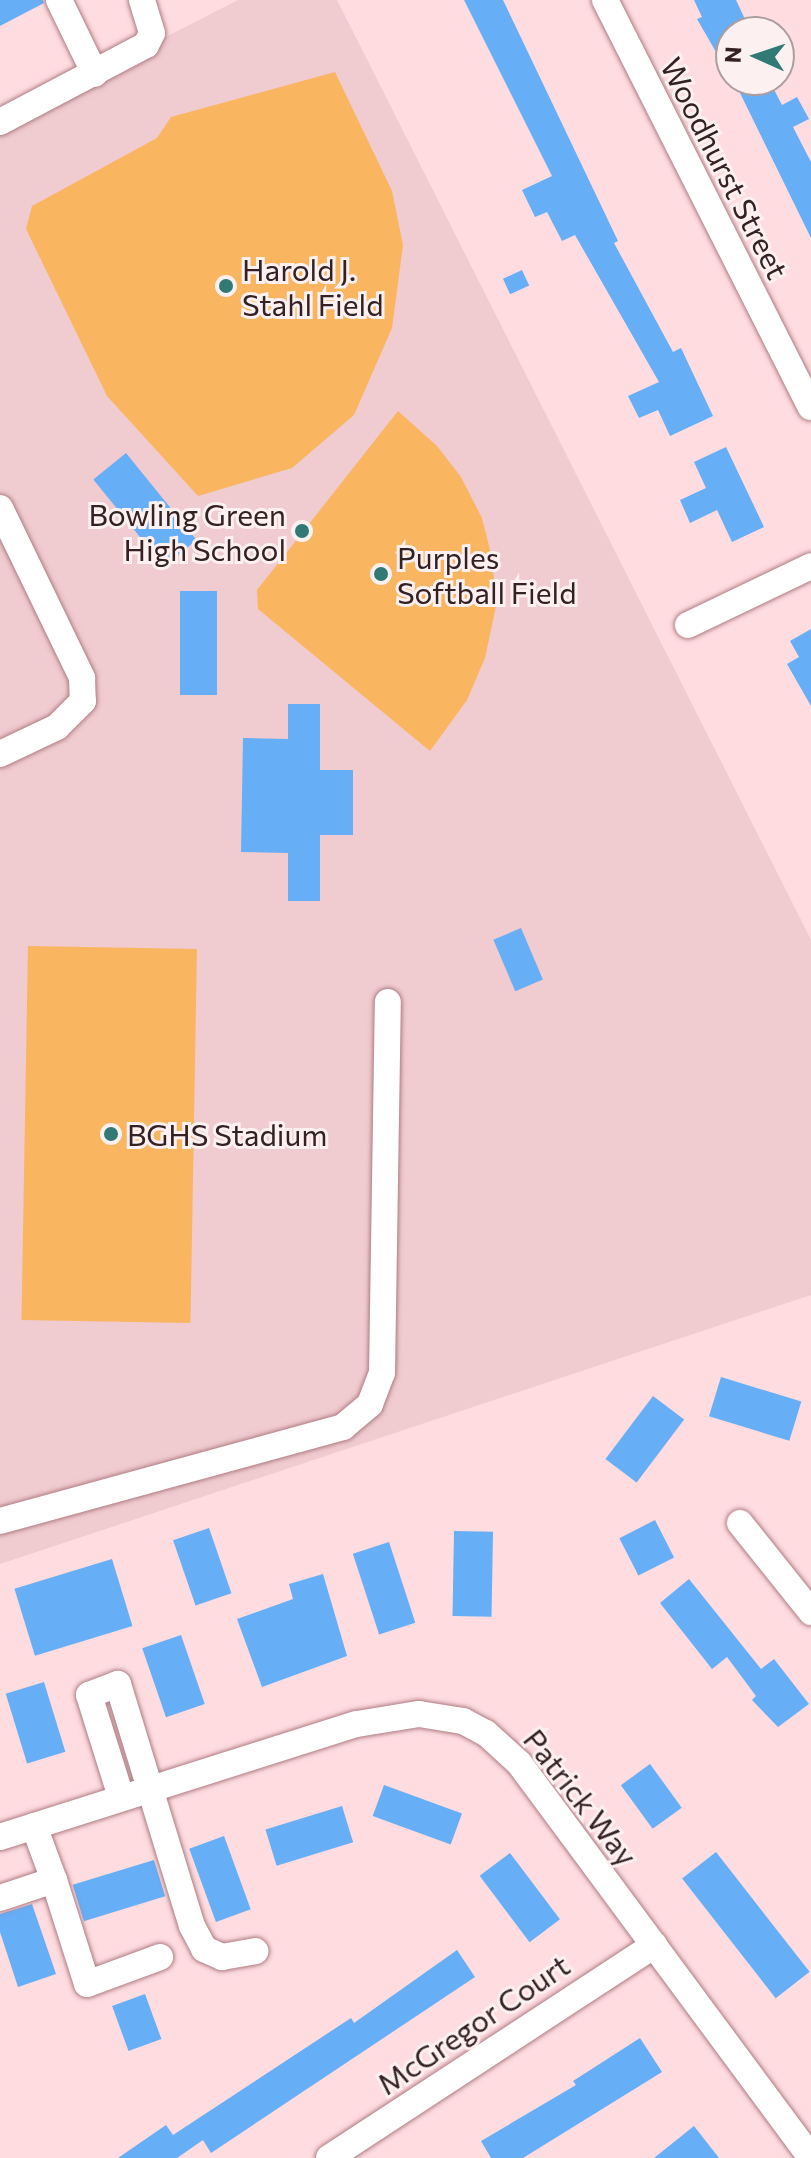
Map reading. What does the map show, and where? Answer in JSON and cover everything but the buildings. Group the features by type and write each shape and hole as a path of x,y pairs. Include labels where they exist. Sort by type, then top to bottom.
{"street":[{"path":"59,0 95,74"},
{"path":"0,122 140,50 151,37 142,0"},
{"name":"Woodhurst Street","path":"605,0 811,407"},
{"path":"0,508 82,678 83,701 57,727 0,754"},
{"path":"688,625 811,566"},
{"path":"0,1521 343,1427 370,1404 382,1373 388,1002"},
{"path":"740,1523 811,1612"},
{"path":"121,1797 89,1695 118,1684 147,1788 204,1949 222,1957 255,1951"},
{"name":"Patrick Way","path":"0,1837 357,1724 419,1714 463,1721 486,1733 519,1763 811,2158"},
{"path":"34,1826 87,1984 160,1957"},
{"path":"0,1898 54,1880"},
{"name":"McGregor Court","path":"329,2158 655,1945"}],"shaded area":[{"name":"Bowling Green High School","path":"238,0 337,0 811,940 811,1295 0,1564 0,122"},
{"name":"Harold J. Stahl Field","path":"335,72 392,191 403,245 392,328 354,415 292,468 198,496 107,396 26,229 32,206 157,138 171,117"},
{"name":"Purples Softball Field","path":"398,411 437,446 461,477 482,518 492,558 496,606 485,658 467,700 430,751 258,609 257,590"},
{"name":"BGHS Stadium","path":"28,946 197,949 190,1323 21,1320"}],"place":[{"name":"Harold J. Stahl Field","path":"226,286"},
{"name":"Bowling Green High School","path":"302,531"},
{"name":"Purples Softball Field","path":"381,574"},
{"name":"BGHS Stadium","path":"111,1134"}]}
